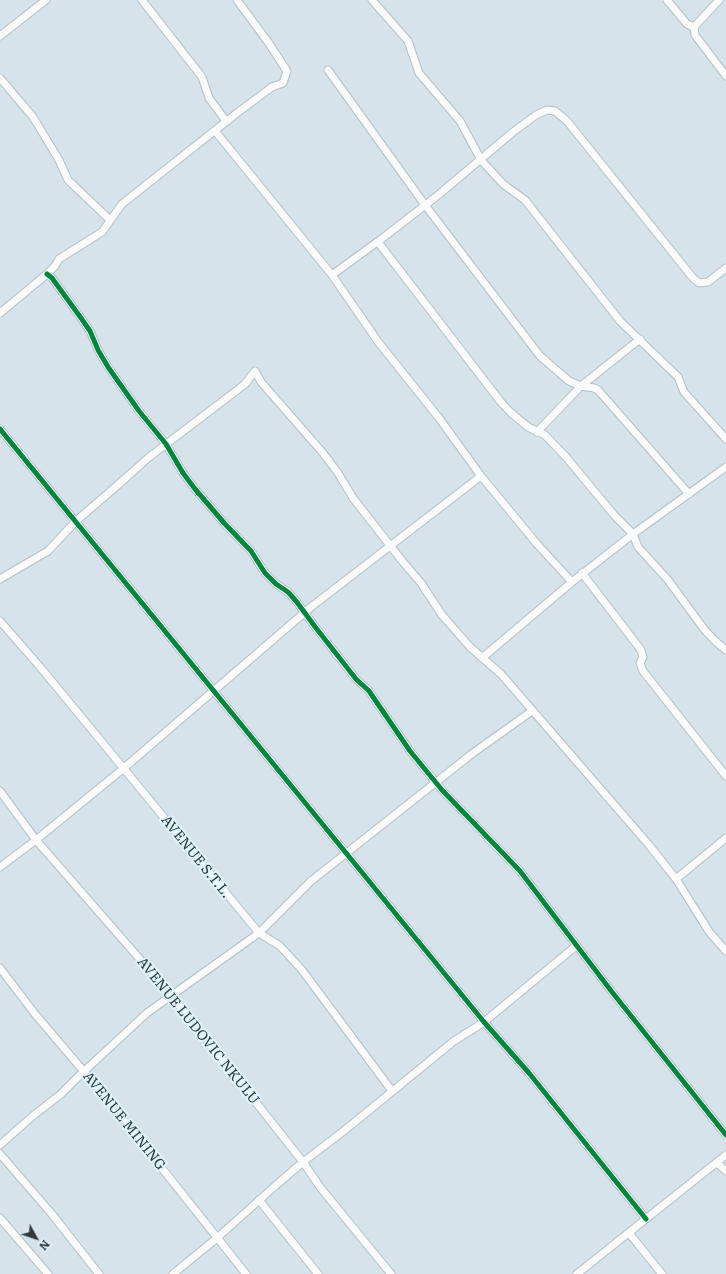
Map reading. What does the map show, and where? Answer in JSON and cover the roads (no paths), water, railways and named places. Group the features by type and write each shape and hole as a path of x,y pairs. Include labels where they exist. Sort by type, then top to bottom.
{"street":[{"path":"142,0 202,77 209,98 226,121"},
{"path":"0,313 47,274 59,260 102,232 122,204 264,92 283,82 287,71 238,0"},
{"path":"372,0 408,40 419,73 460,121 481,160 503,184 525,200 620,321 678,377 684,392 726,438"},
{"path":"667,0 687,24 694,27"},
{"path":"719,0 694,27 695,35 726,76"},
{"path":"0,36 43,1"},
{"path":"328,70 425,205 540,356 569,382 598,390 689,494"},
{"path":"0,78 33,117 59,160 68,180 110,220"},
{"path":"332,275 378,242 425,205 513,132 536,115 547,110 555,111 567,120 699,284 708,282 726,268"},
{"path":"215,130 332,275 379,343 439,418 448,433 481,476 572,582"},
{"path":"378,242 500,401 520,421 545,436 558,448 598,494 614,516 633,534 638,547 677,591 704,629 726,650"},
{"path":"47,274 52,278 90,331 102,358 116,380 166,444 183,473 195,489 251,551 265,572 296,601 356,679 369,691 410,751 436,782 520,871 576,946 726,1135"},
{"path":"537,432 581,386 640,339"},
{"path":"0,579 48,551 76,521 148,458 245,384 255,371 261,382 323,453 338,473 353,498 422,583 442,615 470,647 501,674 649,844 676,879 710,933 726,951"},
{"path":"0,429 484,1022 529,1073 646,1219"},
{"path":"482,658 582,573 726,467"},
{"path":"0,867 36,840 124,768 304,613 481,476"},
{"path":"582,573 641,650 643,657 640,663 643,671 726,776"},
{"name":"AVENUE S.T.L.","path":"0,621 124,768 259,933 280,946 302,970 392,1091"},
{"path":"0,1145 62,1094 84,1071 147,1014 259,933 310,882 473,753 532,711"},
{"name":"AVENUE LUDOVIC NKULU","path":"0,791 36,840 172,996 303,1162 320,1187 391,1274"},
{"path":"676,879 726,838"},
{"path":"173,1274 217,1238 303,1162 345,1130 454,1040 484,1022 576,946"},
{"name":"AVENUE MINING","path":"0,968 35,1014 84,1071 246,1274"},
{"path":"0,1154 51,1213 100,1274"},
{"path":"577,1274 726,1155"},
{"path":"717,1163 726,1171"},
{"path":"259,1200 318,1274"},
{"path":"0,1218 48,1274"},
{"path":"629,1233 662,1274"}]}
